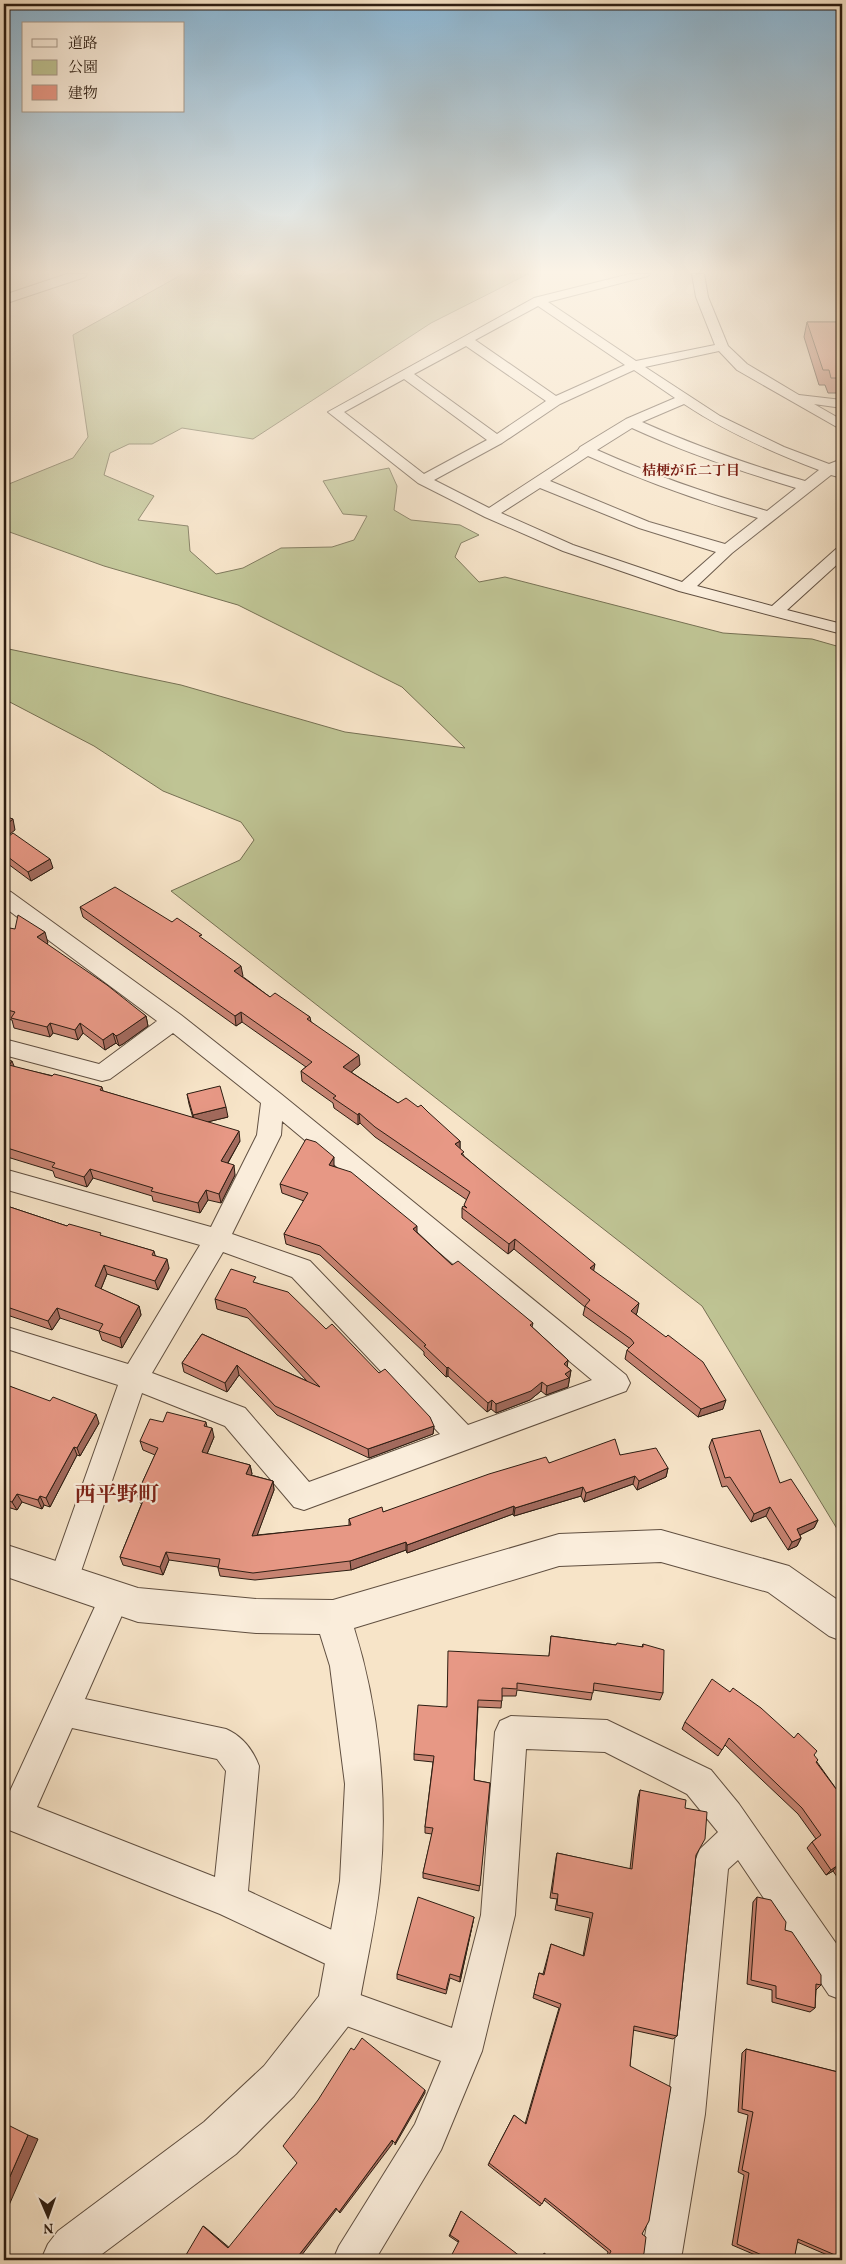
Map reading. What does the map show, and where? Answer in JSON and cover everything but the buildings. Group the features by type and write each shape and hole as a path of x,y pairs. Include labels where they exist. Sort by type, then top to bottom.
{"street":[{"path":"394,380 335,412 423,480 490,514 568,548 684,588 842,629"},
{"path":"412,380 497,440"},
{"path":"524,380 555,401"},
{"path":"423,480 497,440 555,401 602,380"},
{"path":"656,380 684,399 740,432 779,450 838,469"},
{"path":"762,380 842,426"},
{"path":"793,397 842,404"},
{"path":"490,514 585,450 631,422 684,399"},
{"path":"631,422 683,446 731,464 808,487"},
{"path":"585,450 648,478 692,494 770,517"},
{"path":"684,588 727,550 808,487 838,469"},
{"path":"539,482 644,525 727,550"},
{"path":"774,612 842,552"},
{"path":"823,569 842,574"},
{"path":"4,897 174,1021 273,1100 616,1383 304,1497 235,1417 134,1378 4,1337"},
{"path":"4,1047 102,1072 174,1021"},
{"path":"64,1579 134,1378 216,1239 269,1135 273,1100"},
{"path":"4,1179 216,1239 301,1269 463,1439"},
{"path":"4,1560 138,1605 256,1616 333,1617 558,1550 661,1546 777,1578 842,1624"},
{"path":"115,1597 16,1816 230,1900 347,1956"},
{"path":"75,2256 220,2138 279,2081 338,2005 360,1880 364,1784 348,1666 333,1617"},
{"path":"64,1710 226,1745 242,1766 230,1900"},
{"path":"354,2260 428,2136 464,2051 498,1916 511,1732 608,1736 698,1782 740,1835 842,1982"},
{"path":"665,2258 686,2114 712,1861 740,1835"},
{"path":"338,2005 464,2051"}],"green space":[{"path":"80,380 344,380 253,439 182,428 152,444 129,444 110,453 104,475 154,496 138,520 188,526 190,551 216,574 243,568 281,548 332,547 354,540 367,516 343,514 323,481 389,468 397,486 394,510 411,520 460,525 479,535 461,543 455,557 479,582 505,577 723,633 812,639 840,647 843,663 837,677 842,695 842,1537 702,1306 171,891 240,860 254,840 241,822 163,791 94,746 4,699 4,648 181,685 345,732 465,748 402,687 238,605 104,566 4,530 4,486 73,458 88,437"}],"district":[{"name":"桔梗が丘二丁目","path":"691,470"},
{"name":"西平野町","path":"117,1494"}]}
